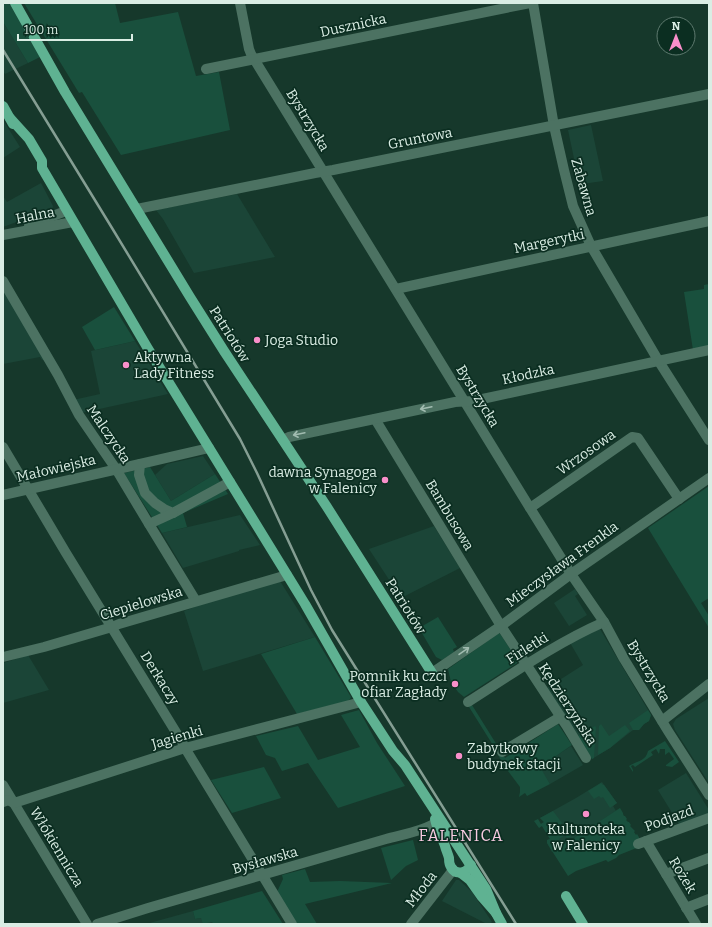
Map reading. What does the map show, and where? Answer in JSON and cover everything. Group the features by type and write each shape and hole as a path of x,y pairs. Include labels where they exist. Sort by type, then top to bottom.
{"main road":[{"name":"Patriotów","path":"15,3 65,92 224,351 392,608 432,673"},
{"path":"5,111 29,139 42,161 42,168 66,211 147,347 305,604 361,702 433,810 438,821 449,859 449,864 470,880 482,898 496,913"},
{"path":"438,821 471,865 487,891 502,924"},
{"path":"449,859 452,853 460,850"},
{"path":"457,871 467,870 471,865"},
{"path":"566,896 583,924"}],"street":[{"path":"22,3 22,14"},
{"name":"Bystrzycka","path":"240,3 249,49 530,508 571,574 604,622 682,754 709,795"},
{"name":"Dusznicka","path":"206,69 532,3"},
{"name":"Zabawna","path":"532,3 554,126 570,199 591,246 658,360 709,440"},
{"name":"Gruntowa","path":"136,209 709,94"},
{"name":"Halna","path":"3,234 66,211"},
{"name":"Margerytki","path":"396,289 709,221"},
{"name":"Halna","path":"3,234 73,222"},
{"name":"Malczycka","path":"3,281 58,375 79,415 116,469 196,601"},
{"name":"Kłodzka","path":"283,440 289,436 455,402 473,401 709,350"},
{"name":"Bambusowa","path":"376,419 501,626"},
{"name":"Wrzosowa","path":"530,508 632,436 638,438 679,499"},
{"name":"Derkaczy","path":"3,447 226,815 241,843 292,924"},
{"name":"Małowiejska","path":"3,495 209,448"},
{"path":"140,464 139,475 145,493 155,503 173,513"},
{"name":"Mieczysława Frenkla","path":"432,673 501,626 571,574 709,478"},
{"path":"149,524 173,513 230,482"},
{"name":"Ciepielowska","path":"3,657 44,647 287,575"},
{"name":"Firletki","path":"468,702 563,642 604,622"},
{"name":"Kędzierzyńska","path":"501,626 586,758"},
{"path":"662,720 709,684"},
{"name":"Jagienki","path":"3,802 8,800 14,802 185,748 361,702"},
{"path":"502,752 560,717"},
{"name":"Włókiennicza","path":"3,785 87,924"},
{"name":"Podjazd","path":"642,843 709,818"},
{"name":"Bysławska","path":"97,924 425,828 438,821"},
{"name":"Rożek","path":"642,843 666,874 696,924"},
{"path":"666,874 709,858"},
{"name":"Młoda","path":"411,924 457,871"},
{"path":"686,908 709,899"}],"shaded area":[{"path":"3,3 9,3 40,57 28,63 3,22"},
{"path":"24,3 115,3 120,23 178,12 196,76 219,72 230,130 121,155 82,92 79,93"},
{"path":"3,22 28,63 5,74 3,71"},
{"path":"3,120 20,147 3,158"},
{"path":"591,125 603,181 582,184 579,182 568,130"},
{"path":"41,183 53,206 52,210 27,221 22,220 3,227 3,196 7,202"},
{"path":"237,194 275,257 194,273 163,219 156,210"},
{"path":"3,284 48,359 42,360 40,357 3,364"},
{"path":"709,284 709,346 693,350 684,292 704,289 704,285"},
{"path":"114,307 135,341 95,350 82,327"},
{"path":"135,341 168,394 81,413 73,400 100,394 91,351"},
{"path":"203,456 215,474 171,501 155,475 167,464"},
{"path":"150,467 171,501 215,474 228,494 183,513 187,527 162,533 124,473"},
{"path":"709,486 709,598 701,603 709,616 709,628 648,528"},
{"path":"240,515 260,545 239,550 183,568 162,533"},
{"path":"434,526 460,568 401,598 369,549"},
{"path":"280,581 315,637 203,671 184,611"},
{"path":"575,589 578,594 575,596 587,615 569,626 554,603"},
{"path":"438,617 457,647 453,649 454,652 442,660 436,657 419,628"},
{"path":"600,629 651,715 649,721 639,730 633,730 610,748 592,759 547,688 583,665 569,641"},
{"path":"499,633 516,658 517,663 464,697 458,692 451,682 448,669"},
{"path":"315,637 351,697 348,701 297,714 261,654"},
{"path":"28,655 49,690 3,703 3,663"},
{"path":"709,698 709,783 675,730 673,724 676,719"},
{"path":"472,705 505,758 558,724 572,745 540,767 550,784 527,796 525,793 519,797 520,787 502,763 496,750 469,707"},
{"path":"359,710 377,743 405,786 338,808 308,763 282,771 275,758 266,755 256,736 298,726 318,760 360,747 341,715"},
{"path":"648,710 651,715 649,721 639,730 633,730 629,723"},
{"path":"601,724 609,736 625,725 630,731 610,748 598,755 599,726"},
{"path":"595,726 594,758 592,759 578,736"},
{"path":"665,741 679,762 672,767 666,766 674,759 669,752 665,755 665,749 660,749 659,754 656,749 651,752 653,755 635,767 633,765 631,766 633,772 629,766 643,759 648,751"},
{"path":"571,746 583,765 550,784 539,767"},
{"path":"264,767 281,798 232,813 211,780"},
{"path":"686,773 709,810 709,813 706,816 679,824 658,790"},
{"path":"602,782 617,803 613,806 616,811 552,852 547,843 547,840 550,839 541,824 544,822 540,818"},
{"path":"601,783 617,803 610,808 603,797 601,798 599,796 594,799 588,791"},
{"path":"620,808 627,819 626,820 629,822 631,825 630,826 640,839 639,847 619,855 608,862 606,860 576,871 568,876 547,843 547,840 550,839 542,826 539,828 534,821 538,819 541,824 544,822 540,818 553,811 562,823 555,828 557,831 564,826 571,836 567,838 565,835 559,839 563,845"},
{"path":"413,840 418,860 406,866 391,880 381,848"},
{"path":"305,869 310,882 340,881 392,883 305,904 317,924 297,924 277,892 283,879 282,875"},
{"path":"456,880 459,880 472,892 492,922 490,924 487,924 442,901"},
{"path":"262,891 283,924 215,924 211,922 203,924 201,918 195,919 193,911"},
{"path":"193,911 195,919 201,918 215,924 146,924"}],"railway":[{"path":"3,50 240,439 311,590 332,630 516,924"}],"place":[{"name":"Joga Studio","path":"257,340"},
{"name":"Aktywna Lady Fitness","path":"126,365"},
{"name":"dawna Synagoga w Falenicy","path":"385,480"},
{"name":"Pomnik ku czci ofiar Zagłady","path":"455,684"},
{"name":"Zabytkowy budynek stacji","path":"459,756"},
{"name":"Kulturoteka w Falenicy","path":"586,814"}],"district":[{"name":"FALENICA","path":"461,835"}]}
